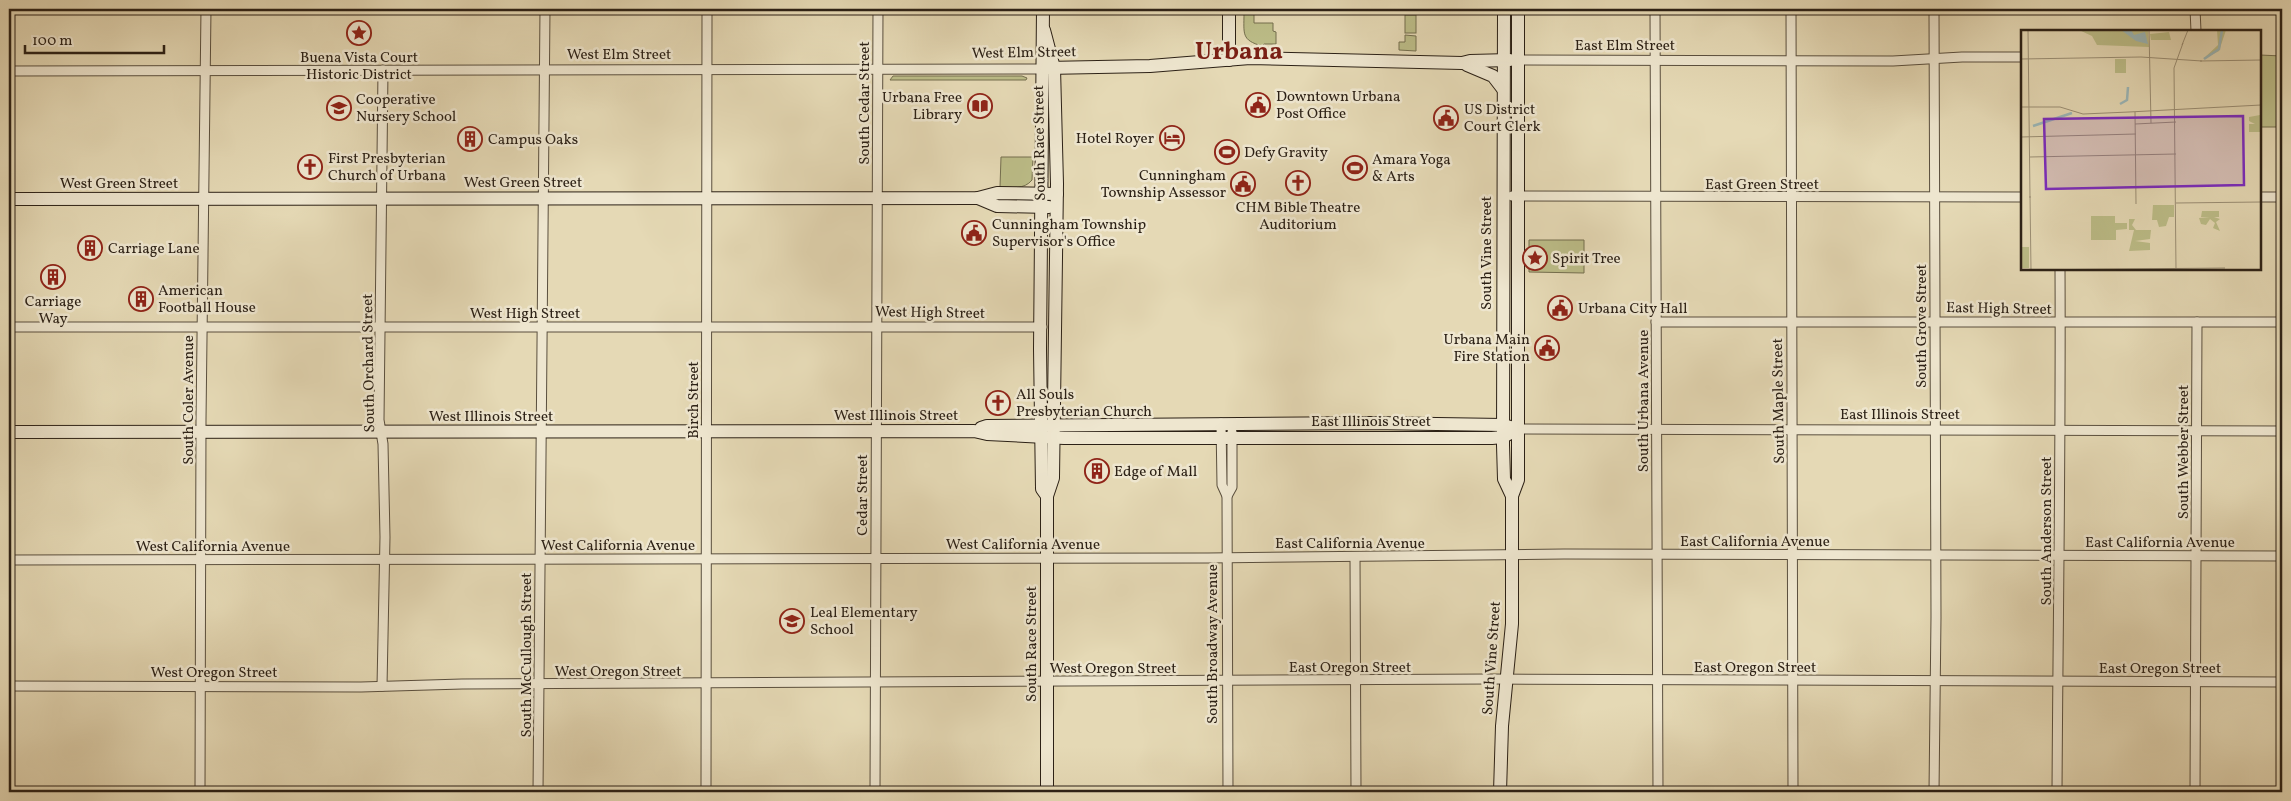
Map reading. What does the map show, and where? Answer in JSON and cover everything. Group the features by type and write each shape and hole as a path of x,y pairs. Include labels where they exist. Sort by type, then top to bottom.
{"street":[{"name":"South Coler Avenue","path":"200,792 201,432 206,9"},
{"name":"South McCullough Street","path":"538,792 545,9"},
{"name":"Birch Street","path":"706,792 707,9"},
{"name":"South Cedar Street","path":"877,197 878,9"},
{"name":"South Race Street","path":"1043,9 1056,200 1048,432 1042,489 1047,496 1047,792"},
{"path":"1229,9 1229,60"},
{"name":"South Vine Street","path":"1504,9 1502,196 1503,431 1504,479 1512,496"},
{"name":"South Vine Street","path":"1500,792 1502,726 1512,624 1512,496 1518,480 1518,9"},
{"name":"South Urbana Avenue","path":"1655,9 1658,792"},
{"name":"South Maple Street","path":"1791,9 1793,792"},
{"name":"South Grove Street","path":"1934,9 1934,792"},
{"path":"2195,9 2196,30"},
{"name":"East Elm Street","path":"1229,60 1250,58 1462,63 1503,60 1893,61 1962,56 2021,56"},
{"name":"West Elm Street","path":"9,70 1048,68 1150,66 1229,60"},
{"path":"1462,63 1486,72 1497,80 1503,89"},
{"name":"South Race Street","path":"1048,68 1042,194 1042,327 1048,432"},
{"name":"South Orchard Street","path":"382,686 384,559 381,432 379,420 383,70"},
{"name":"West Green Street","path":"9,199 978,198 998,193 1042,194 1056,200"},
{"name":"East Green Street","path":"1502,196 2021,198"},
{"name":"Cedar Street","path":"875,792 877,197"},
{"path":"2261,197 2282,197"},
{"name":"West Green Street","path":"978,198 997,206 1042,207 1056,200"},
{"path":"1503,263 1518,262"},
{"name":"South Anderson Street","path":"2057,792 2060,270"},
{"name":"East High Street","path":"1656,322 2282,322"},
{"name":"South Webber Street","path":"2195,792 2197,322"},
{"name":"West High Street","path":"9,327 1042,327"},
{"path":"1503,359 1518,359"},
{"name":"West Illinois Street","path":"1048,432 1226,423"},
{"name":"East Illinois Street","path":"1226,423 1451,431"},
{"name":"South Broadway Avenue","path":"1226,423 1227,438 1222,485 1227,496 1228,792"},
{"name":"West Illinois Street","path":"9,432 876,432 974,431 987,426 1048,432 1227,438"},
{"path":"1503,431 1518,429"},
{"name":"East Illinois Street","path":"1518,429 2282,432"},
{"name":"East Illinois Street","path":"1227,438 1503,431"},
{"name":"East California Avenue","path":"1228,558 1512,554 2282,556"},
{"path":"1355,557 1356,792"},
{"name":"West California Avenue","path":"9,560 1228,558"},
{"name":"East Oregon Street","path":"1228,682 1658,680 2282,682"},
{"name":"West Oregon Street","path":"9,686 1228,682"}],"green space":[{"path":"1244,13 1254,14 1254,23 1273,23 1273,31 1276,32 1276,44 1264,44 1262,46 1250,41 1244,31"},
{"path":"1405,15 1416,15 1416,33 1405,33"},
{"path":"1405,35 1416,36 1416,51 1399,50 1399,42 1405,42"},
{"path":"2261,55 2282,56 2282,127 2261,127"},
{"path":"893,76 1022,76 1027,78 1026,80 890,80"},
{"path":"1001,157 1033,157 1032,180 1022,187 1000,187"},
{"path":"1529,240 1584,240 1584,273 1529,272"},
{"path":"9,365 13,365 13,420 9,420"}],"place":[{"name":"Buena Vista Court Historic District","path":"359,33"},
{"name":"Downtown Urbana Post Office","path":"1258,105"},
{"name":"Urbana Free Library","path":"980,106"},
{"name":"Cooperative Nursery School","path":"339,108"},
{"name":"US District Court Clerk","path":"1446,118"},
{"name":"Hotel Royer","path":"1172,138"},
{"name":"Campus Oaks","path":"470,139"},
{"name":"Defy Gravity","path":"1227,152"},
{"name":"First Presbyterian Church of Urbana","path":"310,167"},
{"name":"Amara Yoga & Arts","path":"1355,168"},
{"name":"CHM Bible Theatre Auditorium","path":"1298,183"},
{"name":"Cunningham Township Assessor","path":"1243,184"},
{"name":"Cunningham Township Supervisor's Office","path":"974,233"},
{"name":"Carriage Lane","path":"90,248"},
{"name":"Spirit Tree","path":"1535,258"},
{"name":"Carriage Way","path":"53,277"},
{"name":"American Football House","path":"141,299"},
{"name":"Urbana City Hall","path":"1560,308"},
{"name":"Urbana Main Fire Station","path":"1547,348"},
{"name":"All Souls Presbyterian Church","path":"998,403"},
{"name":"Edge of Mall","path":"1097,471"},
{"name":"Leal Elementary School","path":"792,621"}],"district":[{"name":"Urbana","path":"1239,50"}]}
